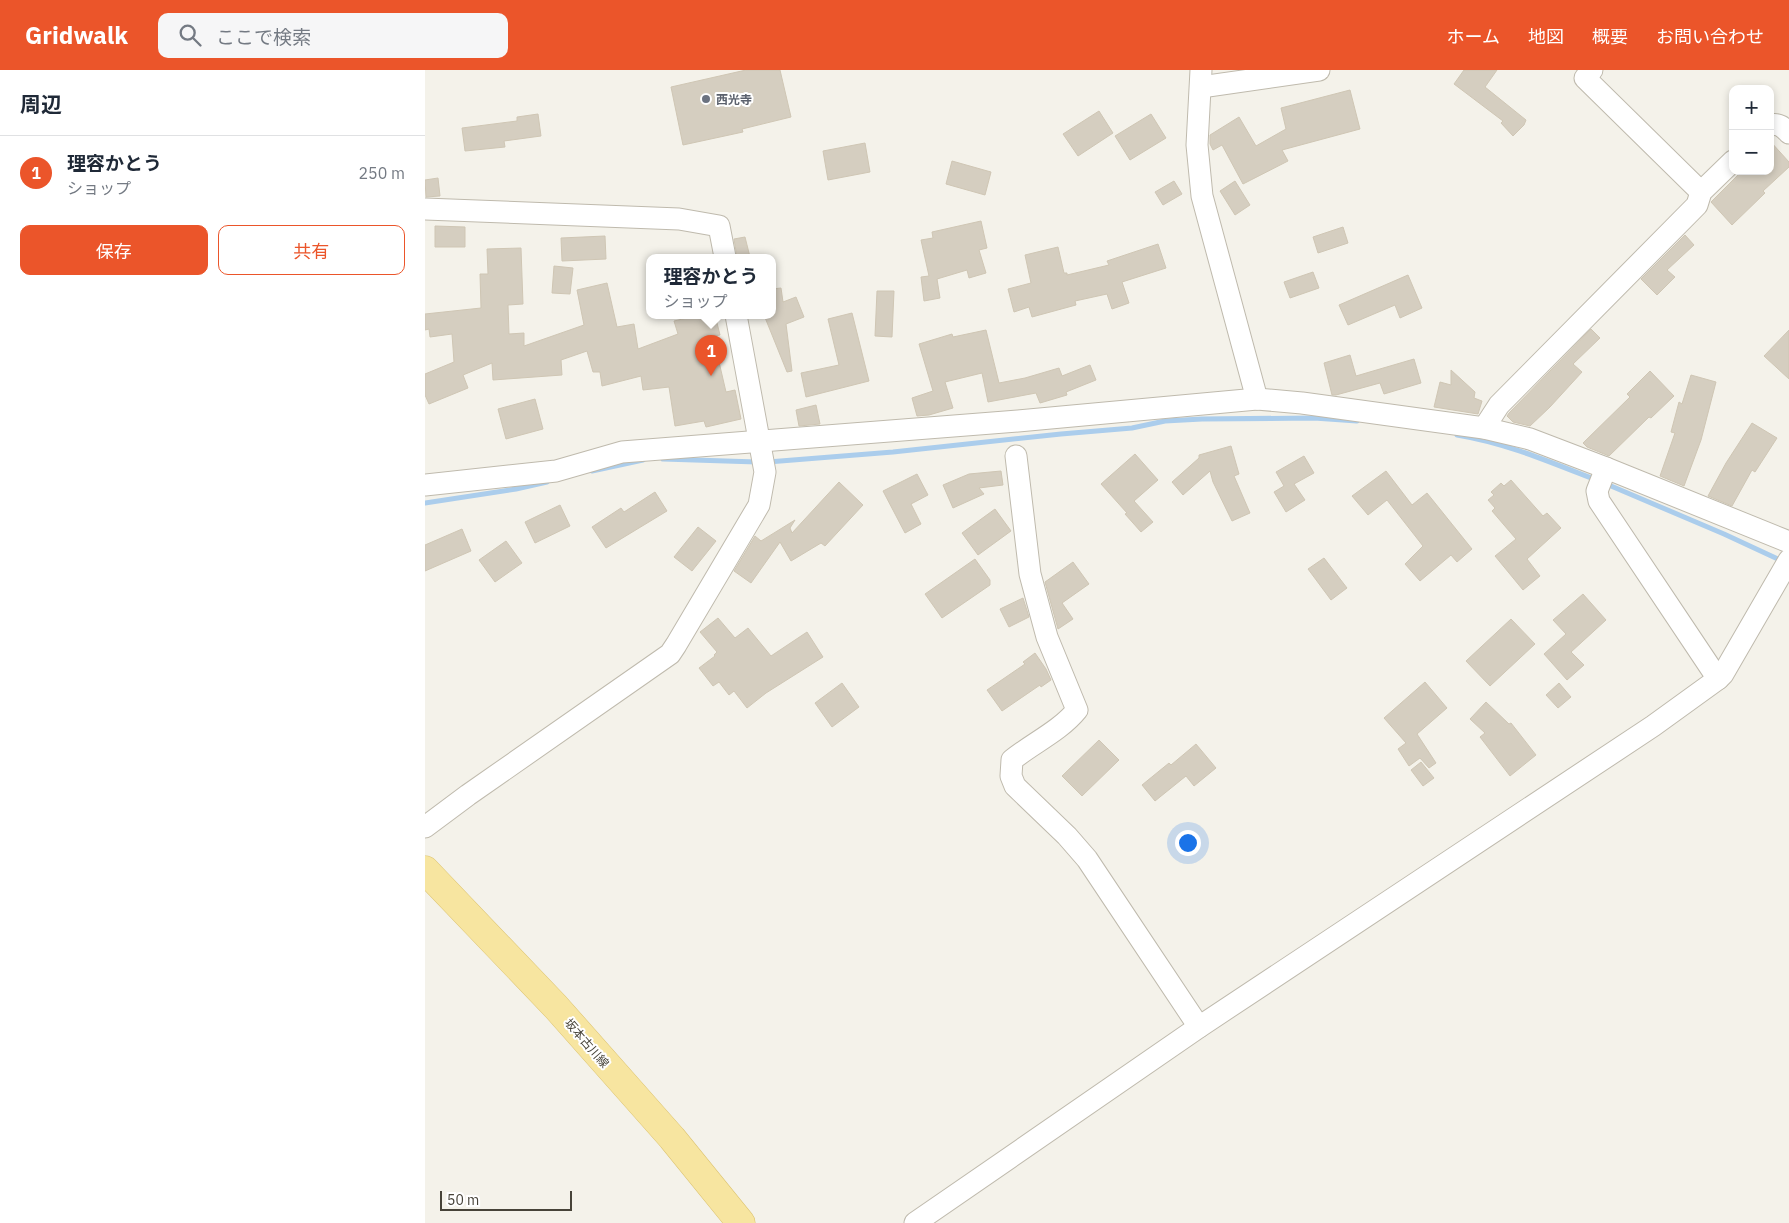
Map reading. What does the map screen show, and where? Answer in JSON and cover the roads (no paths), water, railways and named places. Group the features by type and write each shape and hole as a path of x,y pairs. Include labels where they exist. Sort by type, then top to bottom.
{"main road":[{"name":"坂本古川線","path":"425,870 556,1007 672,1138 741,1223"}],"street":[{"path":"1257,399 1202,196 1197,145 1201,78 1319,70"},
{"path":"1592,70 1585,78 1701,192"},
{"path":"1774,124 1782,126 1789,133"},
{"path":"1484,428 1499,405 1697,205 1701,192 1729,165"},
{"path":"425,209 679,219 719,226 724,254"},
{"path":"425,827 670,654 759,505 765,472 737,319"},
{"path":"425,485 556,471 622,452 1257,399 1302,403 1484,428 1530,439 1602,478 1789,542"},
{"path":"1016,456 1030,574 1047,637 1077,710 1069,720 1012,760 1011,776 1015,786 1067,836 1087,859 1199,1027"},
{"path":"1602,478 1599,502 1718,679"},
{"path":"915,1223 1199,1027 1645,731 1718,679 1723,674 1786,566"}],"waterway":[{"path":"768,462 893,452 1132,428 1165,421 1314,418 1357,421"},
{"path":"1457,435 1510,448 1596,480"},
{"path":"663,459 757,462"},
{"path":"592,471 643,460"},
{"path":"425,503 516,489 547,482"},
{"path":"1604,483 1782,561"}],"place":[{"name":"西光寺","path":"706,99"},
{"name":"理容かとう","path":"711,376"}]}
